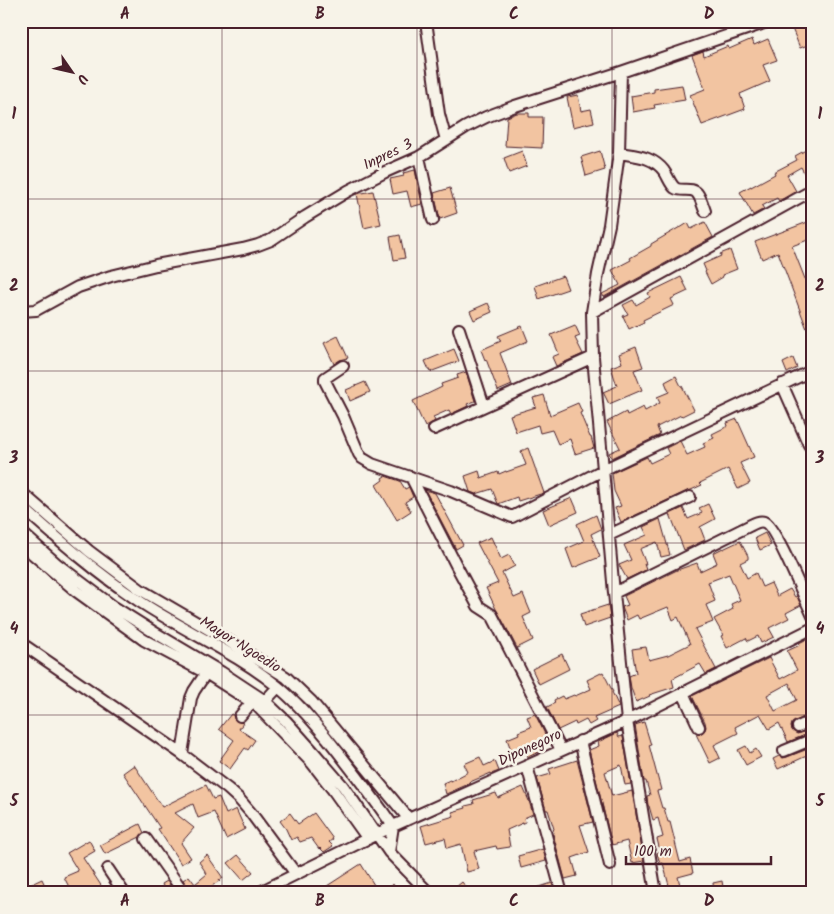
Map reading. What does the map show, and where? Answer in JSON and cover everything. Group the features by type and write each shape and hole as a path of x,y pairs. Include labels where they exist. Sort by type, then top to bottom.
{"street":[{"path":"426,21 439,114 446,140"},
{"name":"Inpres 3","path":"21,311 36,310 78,287 120,274 145,267 243,249 271,240 348,191 419,156 466,127 515,106 770,21"},
{"path":"621,72 618,153 608,225 592,312 593,357 627,721 656,893"},
{"path":"618,153 644,157 656,162 674,187 678,190 692,190 697,193 705,211"},
{"path":"419,156 433,220"},
{"path":"592,312 813,190"},
{"path":"459,329 484,406"},
{"path":"434,429 593,357"},
{"path":"343,366 326,378 325,381 362,458 372,464 452,491 512,517 604,470 813,370"},
{"path":"782,384 808,445"},
{"path":"411,477 478,606 492,615 561,750"},
{"path":"21,492 89,551 141,590 286,677 311,701 409,819"},
{"path":"609,535 690,497"},
{"name":"Mayor Ngoedio","path":"21,506 83,560 139,601 237,658 278,687 300,706 314,722 342,756 393,826"},
{"path":"614,593 749,526 763,521 769,526 777,539 813,616"},
{"path":"21,532 57,564 114,607 265,701 286,721 343,786 372,837"},
{"path":"21,544 76,591 152,644 205,674 245,709 293,742 372,837 429,893"},
{"name":"Diponegoro","path":"258,893 393,826 627,721 813,628"},
{"path":"21,643 217,780 239,799 251,813 296,874"},
{"path":"182,754 190,698 205,674"},
{"path":"265,701 278,687"},
{"path":"683,693 699,727"},
{"path":"798,727 813,720"},
{"path":"784,752 813,739"},
{"path":"580,741 610,865"},
{"path":"527,766 560,890"},
{"path":"389,852 393,826"},
{"path":"146,839 184,893"},
{"path":"108,869 124,893"}],"building":[{"path":"804,21 813,43 800,48 791,26"},
{"path":"752,39 754,45 768,39 777,60 763,65 770,81 740,94 745,109 702,125 690,95 705,89 692,55 703,51 704,56 728,46 729,49"},
{"path":"682,85 685,100 654,105 655,108 633,112 631,96 654,92 654,89"},
{"path":"578,95 581,111 591,109 594,122 573,127 567,97"},
{"path":"517,113 529,113 529,117 543,117 542,148 505,146 507,117"},
{"path":"813,146 813,183 810,184 801,167 787,175 796,191 779,201 777,198 762,206 764,209 753,215 740,192 775,174 774,172 797,160 795,156"},
{"path":"522,151 527,166 509,173 504,158"},
{"path":"600,151 605,170 586,176 581,157"},
{"path":"415,170 422,204 411,207 407,191 393,194 390,179 404,176 403,173"},
{"path":"450,188 457,213 440,219 434,193"},
{"path":"373,191 381,224 364,228 357,194"},
{"path":"813,220 813,238 792,246 813,299 813,327 807,329 778,252 762,259 755,242"},
{"path":"705,222 713,237 604,297 602,294 620,285 612,270 631,260 630,258 680,227 688,223 691,229"},
{"path":"400,235 405,258 394,260 390,237"},
{"path":"730,250 737,269 722,275 723,277 711,284 703,264"},
{"path":"563,276 568,289 539,299 535,286"},
{"path":"681,277 688,291 671,299 674,305 629,329 623,316 628,314 623,305 633,300 636,305 650,297 648,293"},
{"path":"488,303 492,312 474,320 470,311"},
{"path":"575,325 580,336 575,338 583,354 556,366 552,357 559,354 551,335"},
{"path":"522,326 528,341 500,353 512,385 498,391 481,350 501,341 498,336"},
{"path":"338,336 348,358 334,364 324,343"},
{"path":"636,347 643,367 634,370 642,390 609,404 603,392 617,386 611,367 622,363 619,354"},
{"path":"454,349 459,361 430,372 425,361"},
{"path":"793,358 797,368 787,373 783,363"},
{"path":"466,372 475,401 451,414 449,410 433,417 435,421 425,427 413,401 442,387 441,384 458,378 457,375"},
{"path":"676,376 694,410 657,427 660,435 612,458 609,453 620,448 607,422 626,412 627,415 643,407 645,411 660,403 657,397 669,392 665,382"},
{"path":"365,382 370,392 350,401 346,390"},
{"path":"544,395 550,415 578,403 594,448 575,454 570,439 558,444 552,430 540,433 538,425 516,432 510,415 536,407 533,398"},
{"path":"737,419 754,457 740,463 750,483 738,489 728,469 700,483 702,485 621,522 615,508 621,506 614,491 612,473 647,457 650,463 669,454 666,448 680,441 687,455 705,447 703,443 714,438 712,434 728,426 727,423"},
{"path":"528,448 544,493 518,501 517,497 498,504 492,489 476,494 470,492 465,476 479,471 481,478 526,465 521,451"},
{"path":"385,476 400,481 405,489 409,487 413,497 405,502 411,511 397,520 376,485"},
{"path":"425,490 435,493 463,545 456,549"},
{"path":"572,498 578,512 549,525 543,510"},
{"path":"708,504 715,519 700,527 705,540 684,550 670,514 683,508 688,519 702,513 699,508"},
{"path":"596,515 601,529 591,534 600,557 573,568 566,549 584,541 577,524"},
{"path":"660,519 670,555 661,557 657,542 640,549 646,564 644,564 646,570 627,579 619,565 631,560 624,545 647,535 643,527"},
{"path":"765,533 771,545 760,550 755,538"},
{"path":"491,537 501,559 509,555 515,566 502,573 514,598 523,594 531,613 523,617 533,640 517,648 486,588 498,583 477,543"},
{"path":"740,541 748,556 748,559 740,563 747,578 756,573 762,587 771,583 777,596 790,589 795,597 797,596 801,605 786,613 789,618 769,628 774,637 761,643 758,636 748,641 746,638 727,648 721,636 723,635 714,619 733,609 731,604 740,600 729,574 708,582 715,601 706,605 713,622 695,629 716,669 706,674 700,664 672,679 674,687 649,695 636,702 629,676 636,673 632,649 646,647 649,660 668,655 690,644 678,617 673,620 668,607 639,619 637,615 627,620 622,607 628,605 624,596 677,570 697,563 700,571 717,563 713,553"},
{"path":"608,605 610,618 584,627 580,614"},
{"path":"813,636 813,713 795,721 791,727 797,734 813,728 813,732 788,742 779,723 769,729 760,714 735,727 738,733 714,745 720,758 710,763 696,734 702,733 706,727 692,696 769,658 780,679 797,670 787,651 800,645 799,643","holes":["789,683 797,700 775,711 767,695"]},
{"path":"562,654 569,669 539,684 532,669"},
{"path":"603,672 619,707 594,718 596,721 589,725 586,720 576,725 575,722 558,730 547,707 555,703 554,700 562,696 564,699 591,689 587,680"},
{"path":"231,714 236,721 243,723 239,729 255,740 248,750 245,748 230,769 219,761 234,740 219,729"},
{"path":"535,714 546,736 546,741 538,744 541,751 528,757 527,753 514,758 507,739 531,727 527,717"},
{"path":"644,722 661,790 657,791 662,808 664,808 668,822 670,822 680,862 690,859 693,873 678,877 682,893 671,893 663,863 660,864 657,853 660,851 657,839 663,837 658,818 653,820 648,806 647,796 650,795 646,781 644,781 635,725"},
{"path":"617,733 619,737 623,736 631,784 625,785 621,765 605,772 612,796 632,791 644,861 632,863 627,841 612,845 589,750 599,746 598,742"},
{"path":"746,746 750,753 756,749 761,757 746,765 738,750"},
{"path":"813,747 813,753 778,769 773,759 779,756 787,757"},
{"path":"480,757 484,766 495,761 499,771 446,794 443,783 468,772 464,764"},
{"path":"577,760 593,822 580,825 589,852 572,858 577,876 565,879 553,834 554,829 548,810 546,810 537,778 551,774 549,769"},
{"path":"134,765 162,807 206,785 213,799 219,797 226,814 236,809 245,829 226,839 214,812 198,818 193,804 175,813 194,828 181,843 191,858 181,864 158,829 160,828 123,773"},
{"path":"523,787 533,814 524,818 525,822 507,830 510,847 497,849 496,846 474,851 479,869 467,872 461,844 447,848 445,838 426,843 421,826 454,816 452,812 474,804 473,800 496,793 498,798"},
{"path":"290,813 298,824 314,813 333,839 329,842 333,846 324,852 319,849 311,838 300,842 297,837 291,840 280,821"},
{"path":"140,824 144,833 140,837 105,854 100,845"},
{"path":"89,840 95,851 83,858 106,893 92,893 89,889 80,893 72,893 64,877 78,871 67,853"},
{"path":"543,849 546,861 521,868 518,856"},
{"path":"207,855 223,878 212,886 217,893 191,893 183,880 189,876 195,884 207,874 199,862"},
{"path":"238,855 253,872 243,880 228,863"},
{"path":"361,864 379,893 331,893 327,886"},
{"path":"42,879 47,890 41,893 21,893 21,889"},
{"path":"167,881 175,893 153,893 163,886 162,884"},
{"path":"722,881 724,893 714,893 713,883"},
{"path":"462,882 471,893 449,893"},
{"path":"552,883 555,893 527,893 527,891"},
{"path":"393,884 398,893 379,893"}]}
